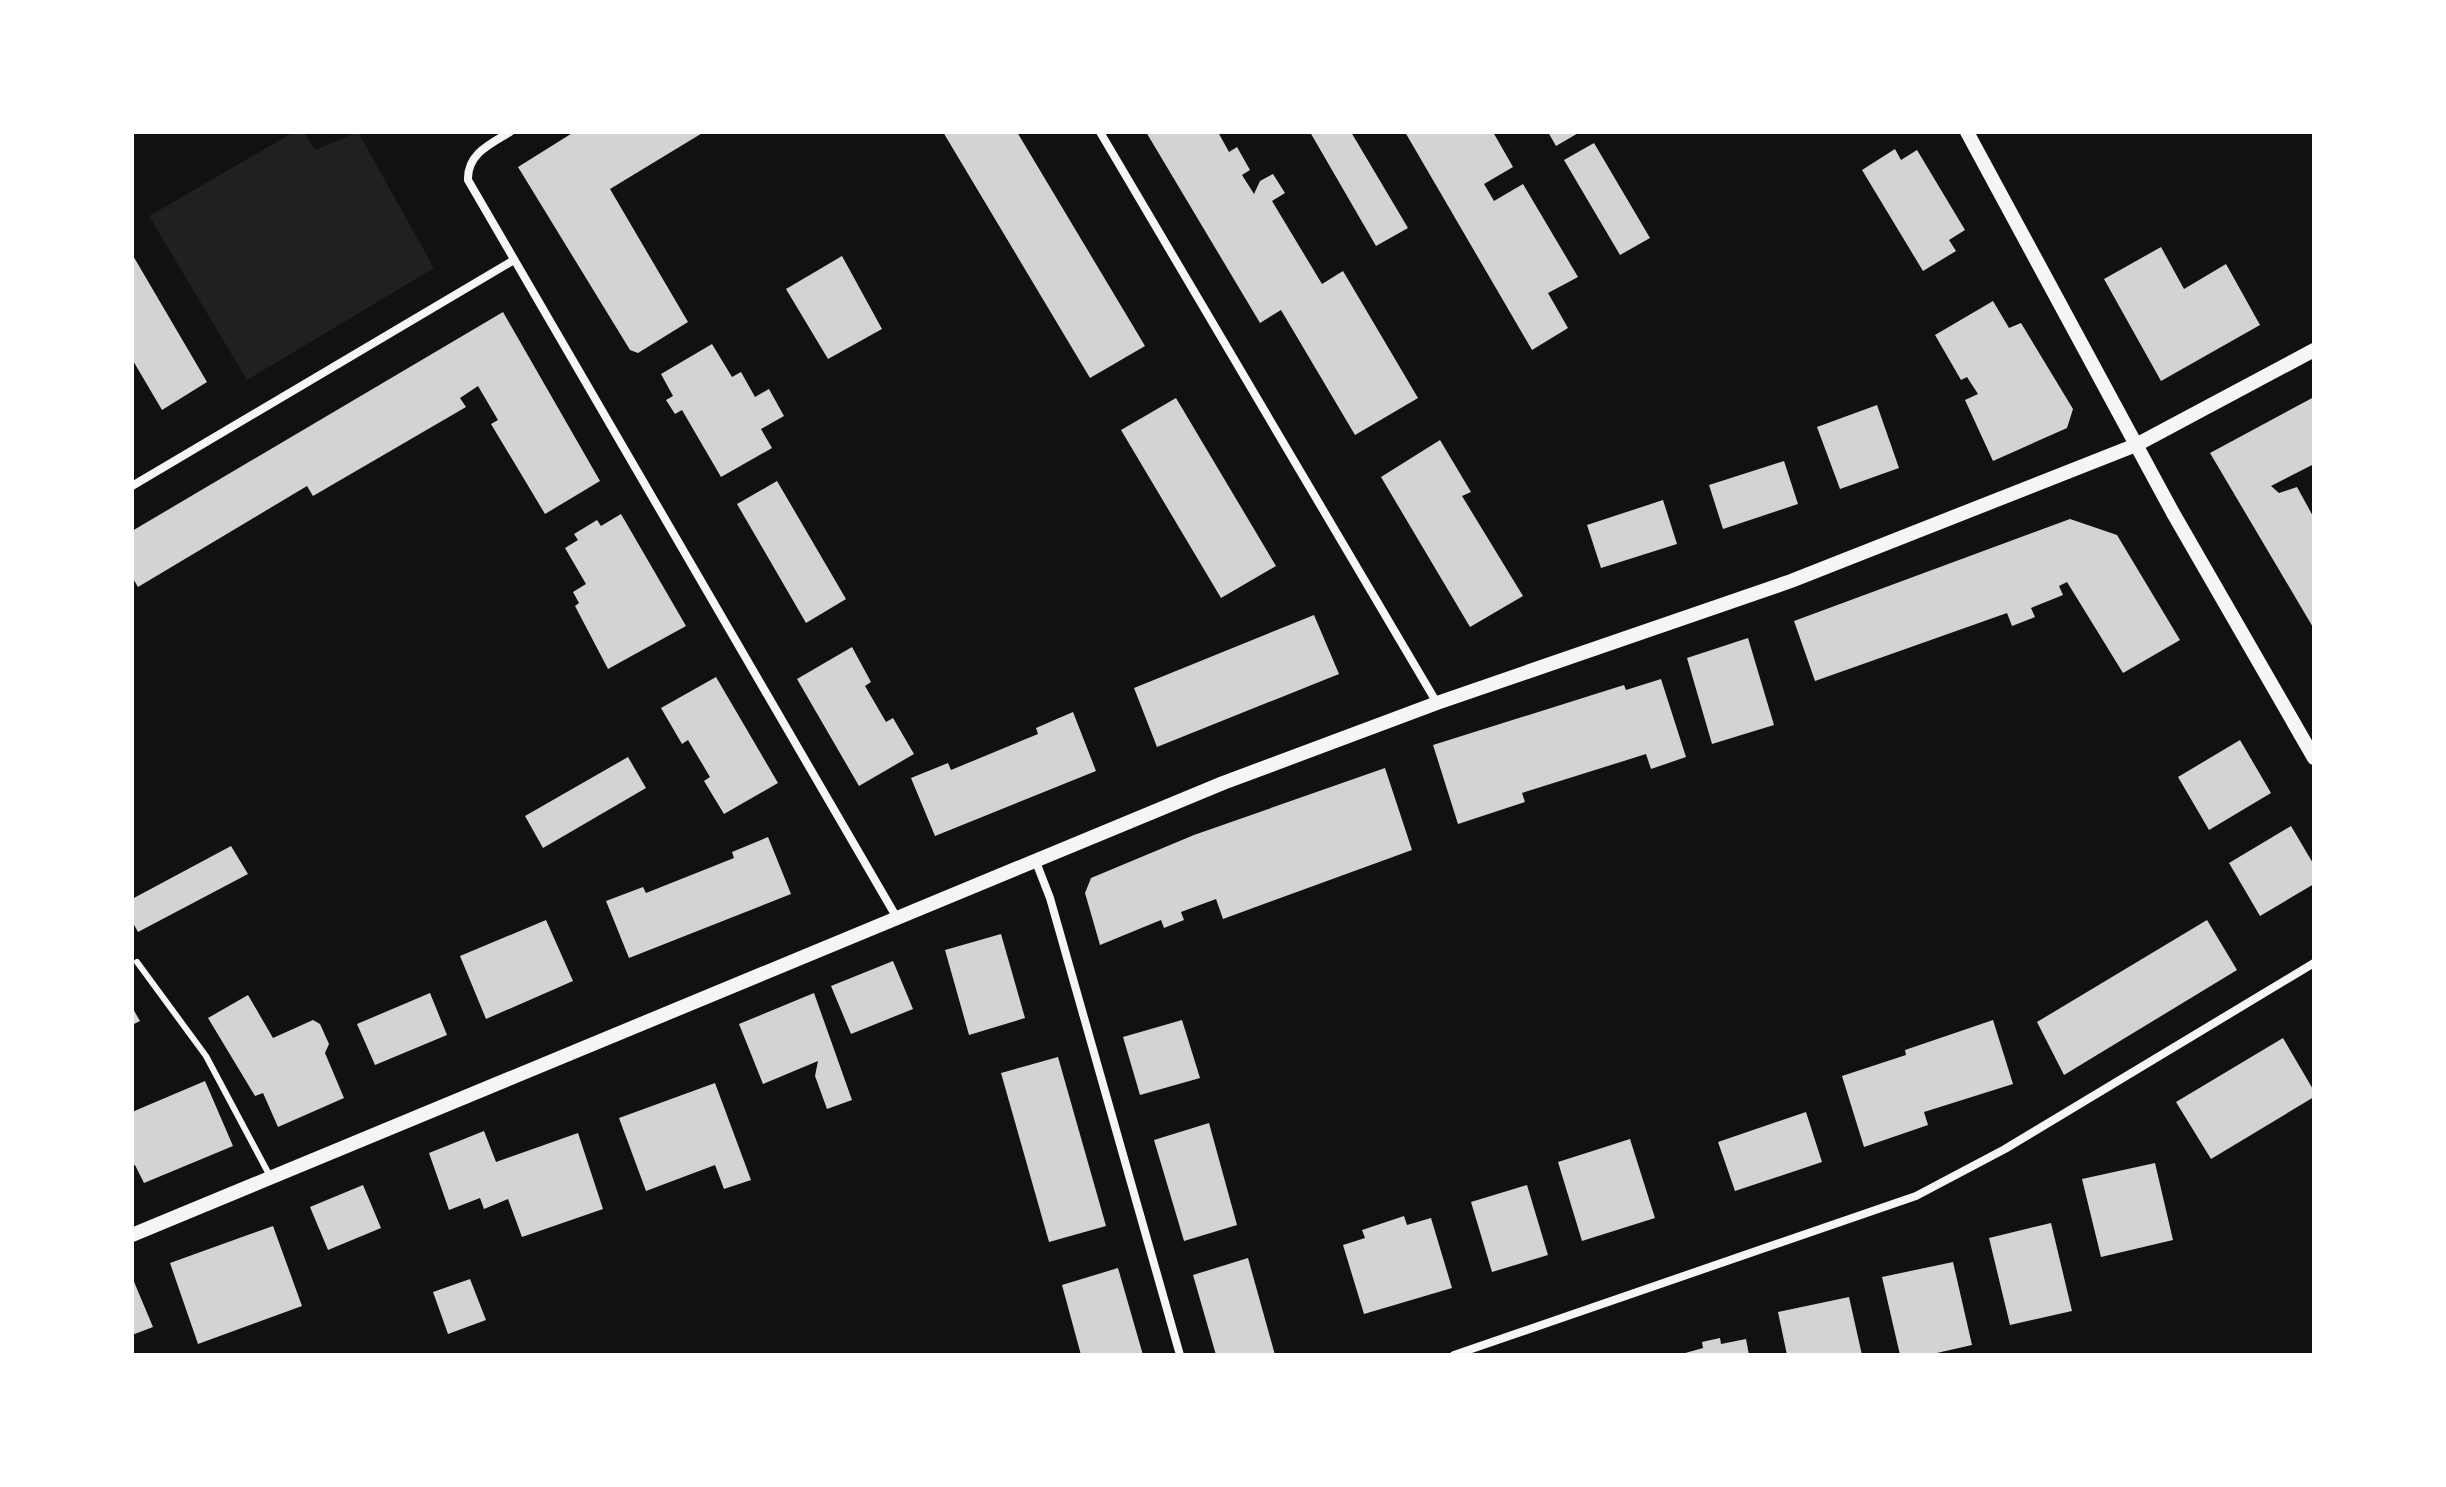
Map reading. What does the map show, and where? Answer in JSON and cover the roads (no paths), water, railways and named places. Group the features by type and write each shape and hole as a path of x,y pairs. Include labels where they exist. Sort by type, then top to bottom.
{"street":[{"path":"510,132 473,158 467,168 468,180 897,918"},
{"path":"1100,132 1437,703"},
{"path":"1967,132 2136,445 2314,758"},
{"path":"132,486 514,260"},
{"path":"132,1235 1223,783 1437,703 1791,581 2136,445 2314,350"},
{"path":"1036,862 1050,898 1180,1355"},
{"path":"1454,1355 1916,1196 2005,1149 2314,963"}],"lane":[{"path":"137,962 206,1056 271,1178"}]}
